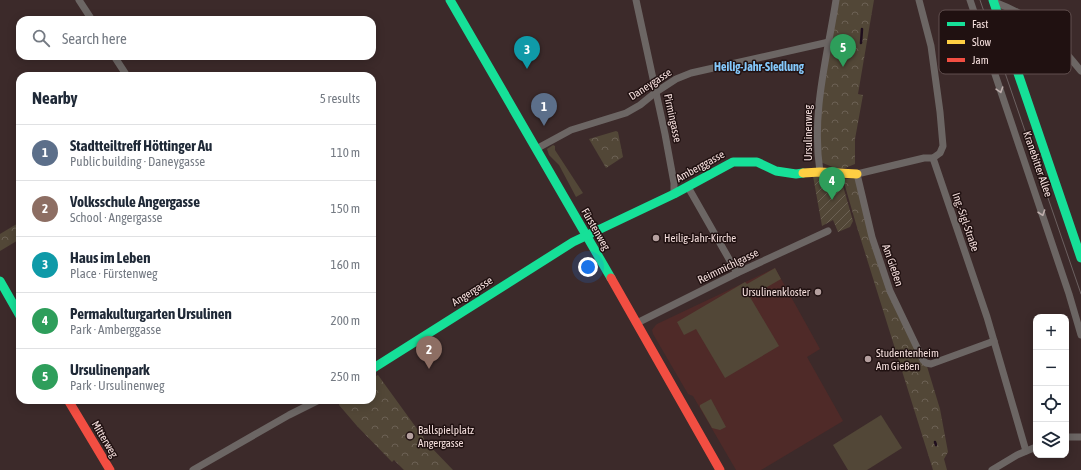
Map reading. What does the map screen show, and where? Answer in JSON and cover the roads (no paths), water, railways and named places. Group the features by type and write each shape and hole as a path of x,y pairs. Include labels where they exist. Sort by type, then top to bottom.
{"street":[{"path":"79,0 89,16"},
{"name":"Fürstenweg","path":"450,0 637,323 720,470"},
{"name":"Pirmingasse","path":"636,0 674,183 674,194"},
{"name":"Ursulinenweg","path":"820,172 816,121 819,93 836,0"},
{"path":"857,174 924,158 933,158 940,153 943,146 931,46 919,0"},
{"name":"Kranebitter Allee","path":"970,0 973,10"},
{"path":"994,1 1016,10"},
{"name":"Daneygasse","path":"536,149 571,130 626,113 640,105 676,79 691,73 829,42"},
{"path":"1071,59 1081,71"},
{"path":"117,60 124,72"},
{"name":"Kranebitter Allee","path":"995,74 1069,294 1081,335"},
{"name":"Kranebitter Allee","path":"1019,74 1081,258"},
{"name":"Ing.-Sigl-Straße","path":"933,158 976,283 1026,451"},
{"name":"Amberggasse","path":"586,235 688,187 726,164 739,161 757,162 776,171 796,174 820,172 857,174"},
{"name":"Am Gießen","path":"857,174 872,237 890,291 923,360 926,363 931,364 994,341"},
{"path":"688,187 737,273"},
{"name":"Reimmichlgasse","path":"637,323 828,230"},
{"name":"Angergasse","path":"376,366 558,250 586,235"},
{"path":"0,281 16,309"},
{"name":"Mitterweg","path":"70,404 110,470"},
{"path":"193,470 288,415 311,404"},
{"path":"1069,437 1081,437"},
{"path":"992,470 1017,455 1033,448"}],"waterway":[{"path":"861,43 862,29"}],"tram line":[{"path":"980,0 983,10"},
{"path":"1005,74 1081,294"}],"place":[{"name":"Ursulinenpark","path":"843,67"},
{"name":"Haus im Leben","path":"527,69"},
{"name":"Stadtteiltreff Höttinger Au","path":"544,126"},
{"name":"Permakulturgarten Ursulinen","path":"832,200"},
{"name":"Heilig-Jahr-Kirche","path":"656,238"},
{"name":"Ursulinenkloster","path":"818,292"},
{"name":"Studentenheim Am Gießen","path":"868,359"},
{"name":"Volksschule Angergasse","path":"429,369"},
{"name":"Ballspielplatz Angergasse","path":"410,436"}],"district":[{"name":"Heilig-Jahr-Siedlung","path":"759,67"}]}
